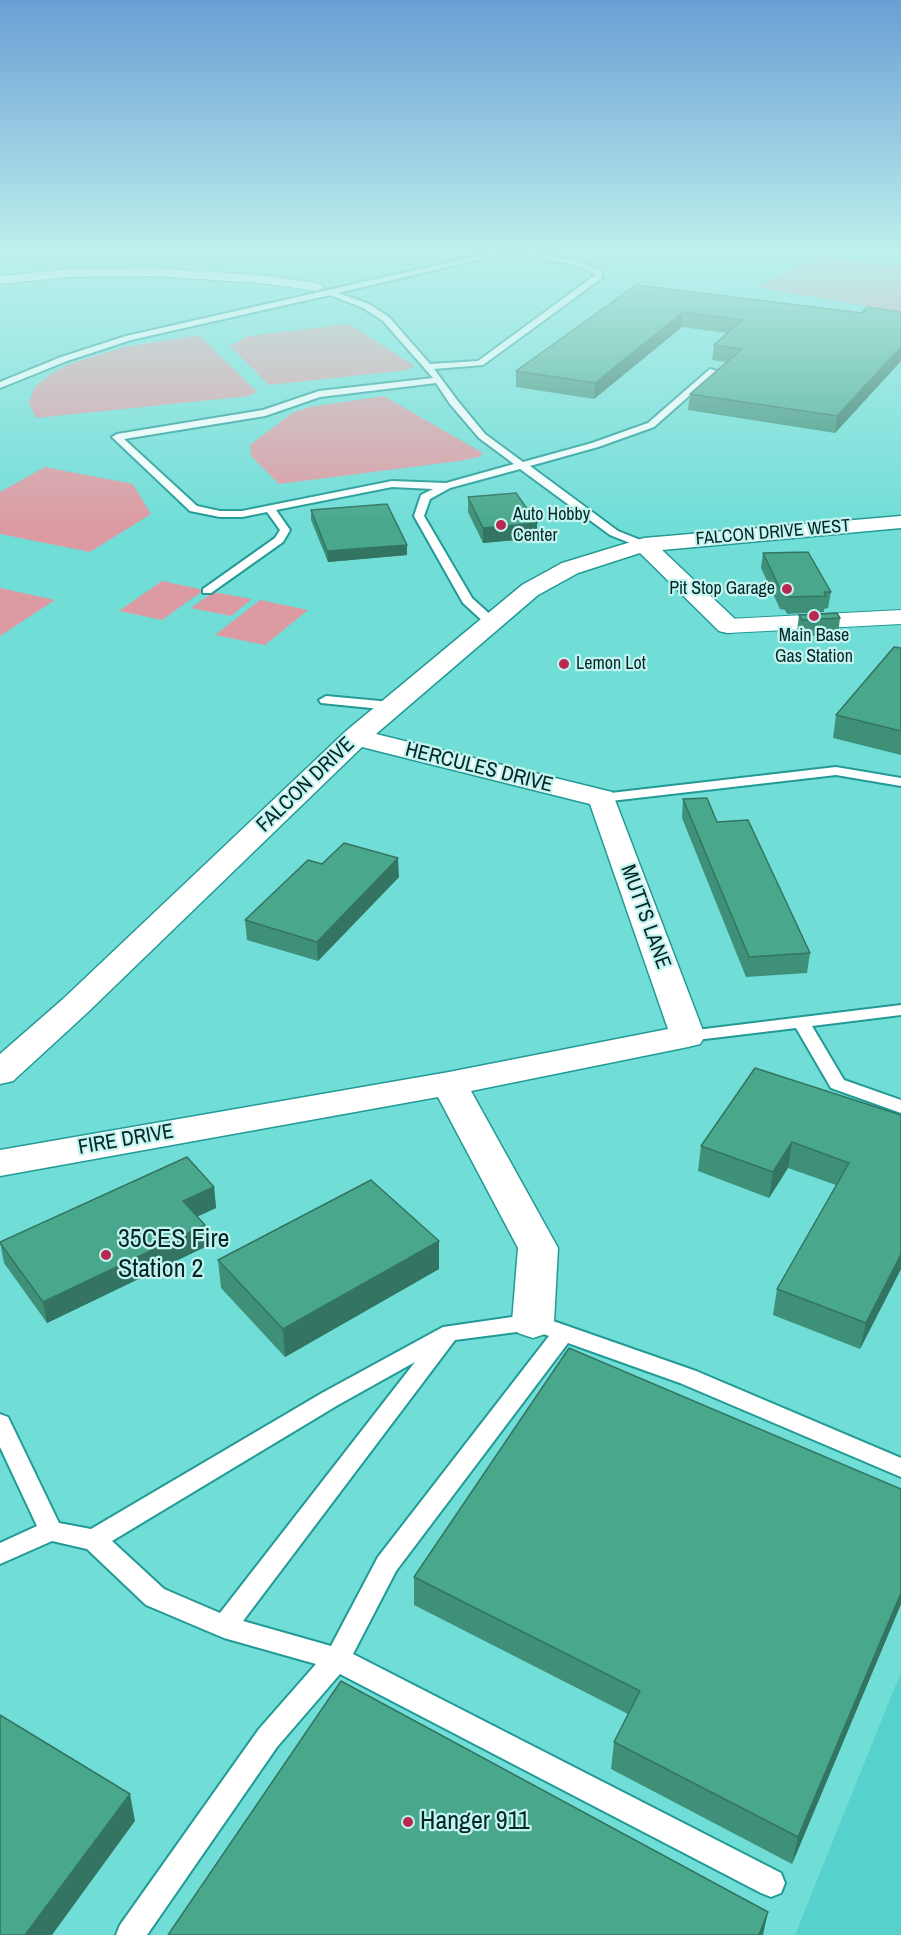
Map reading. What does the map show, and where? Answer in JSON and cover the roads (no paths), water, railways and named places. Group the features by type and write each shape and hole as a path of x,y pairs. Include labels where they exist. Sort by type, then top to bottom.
{"street":[{"name":"FALCON DRIVE WEST","path":"644,545 901,522"},
{"name":"FALCON DRIVE","path":"0,1073 75,1006 356,737 490,621 530,590 570,568 644,545"},
{"path":"644,545 728,626 901,617"},
{"name":"HERCULES DRIVE","path":"356,737 602,798"},
{"name":"MUTTS LANE","path":"602,798 687,1036"},
{"name":"FIRE DRIVE","path":"0,1163 449,1084 687,1036"},
{"path":"449,1084 538,1248 548,1327"}],"lane":[{"path":"0,385 64,359 113,343"},
{"path":"407,343 483,436 524,464 614,533 644,545"},
{"path":"428,367 480,363 507,343"},
{"path":"490,621 467,600 420,516 425,497 446,486 595,445 651,425 713,370"},
{"path":"439,380 319,394 265,413 117,437 194,510 220,514 242,514 392,484 446,486"},
{"path":"207,591 279,540 285,530 269,508"},
{"path":"326,700 391,706"},
{"path":"602,798 836,771 901,782"},
{"path":"687,1036 801,1020 901,1010"},
{"path":"801,1020 837,1084 901,1107"},
{"path":"130,1935 268,1738 337,1659 387,1564 548,1327"},
{"path":"94,1540 330,1399 450,1333 548,1327 688,1377 901,1468"},
{"path":"224,1628 450,1333"},
{"path":"0,1423 51,1531"},
{"path":"0,1554 51,1531 94,1540 155,1597 224,1628 337,1659 771,1883"}],"place":[{"name":"Auto Hobby Center","path":"501,525"},
{"name":"Pit Stop Garage","path":"787,589"},
{"name":"Main Base Gas Station","path":"814,616"},
{"name":"Lemon Lot","path":"564,664"},
{"name":"35CES Fire Station 2","path":"106,1255"},
{"name":"Hanger 911","path":"408,1822"}]}
